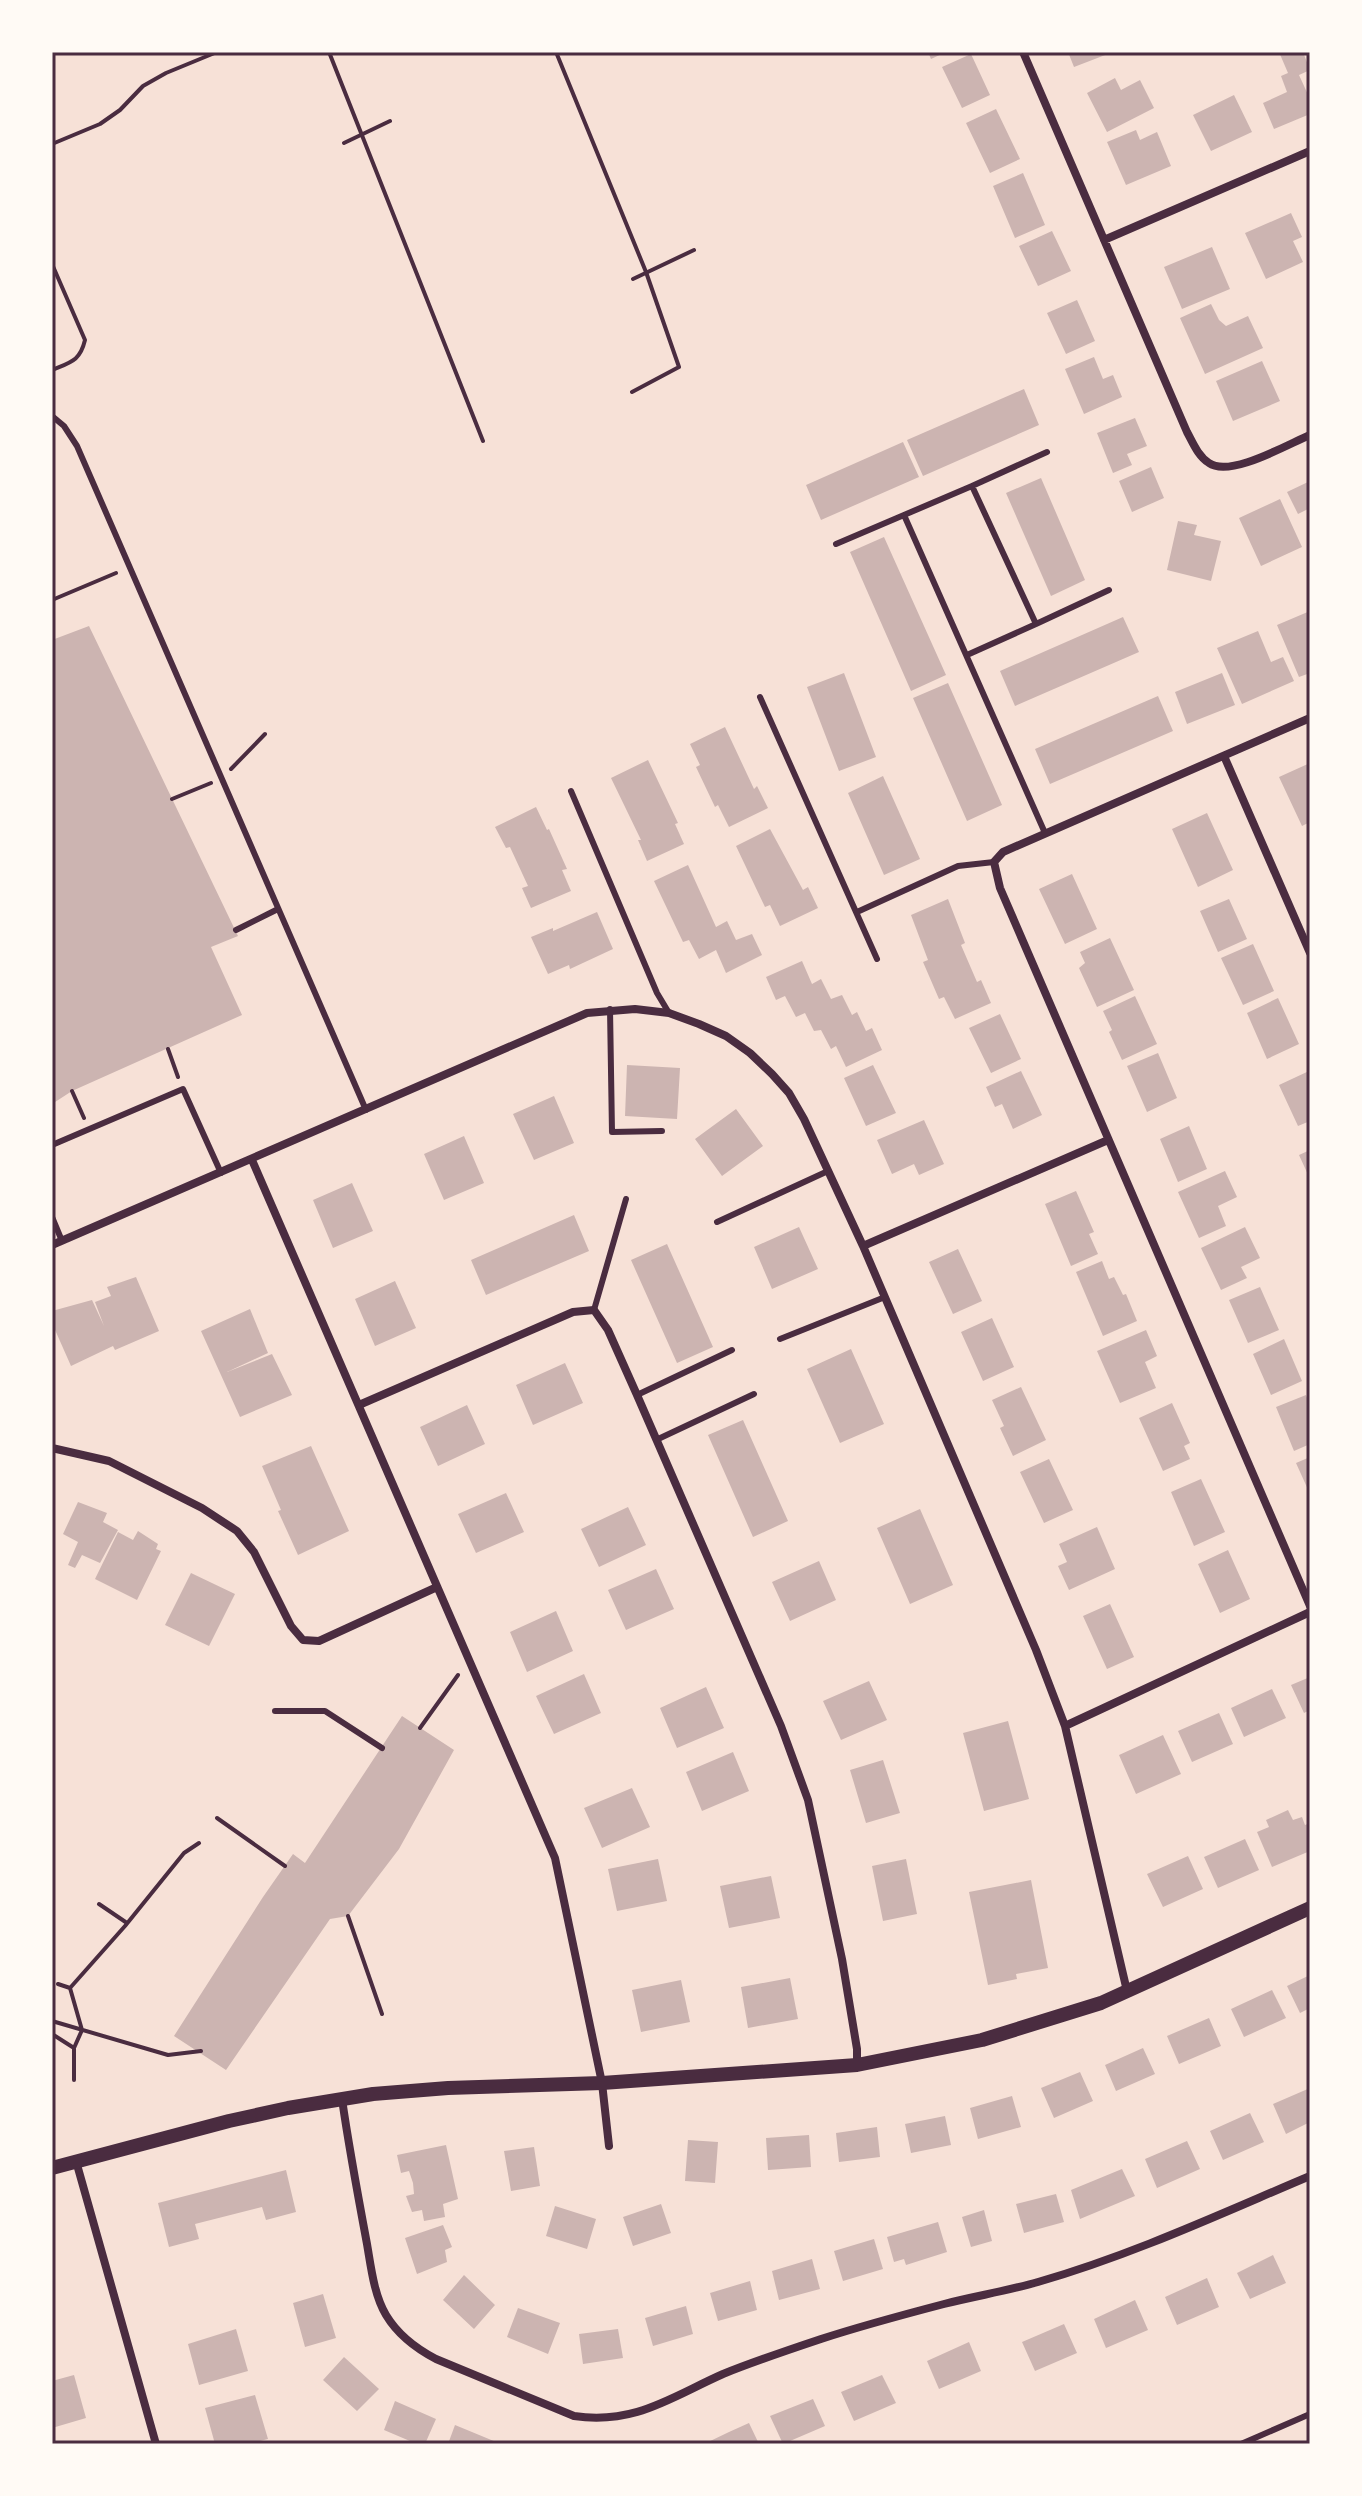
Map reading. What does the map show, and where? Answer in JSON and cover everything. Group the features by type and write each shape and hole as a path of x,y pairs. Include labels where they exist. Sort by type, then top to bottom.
{"street":[{"path":"1023,52 1198,453 1211,465 1228,468 1310,435"},
{"path":"1104,240 1310,151"},
{"path":"1310,718 1003,852 994,862 1000,888 1310,1606"},
{"path":"1224,756 1310,953"},
{"path":"52,1245 587,1013 610,1009 669,1013 726,1036 772,1074 789,1093 804,1119 863,1246 1036,1650 1065,1726 1128,1992"},
{"path":"863,1246 1108,1140"},
{"path":"252,1160 555,1858 602,2083 609,2146"},
{"path":"359,1405 573,1312 594,1310 608,1330 637,1395 781,1726 808,1800 842,1959 857,2065"},
{"path":"52,1448 109,1461 202,1508 237,1531 254,1552 291,1626 303,1640 319,1641 437,1587"},
{"path":"1065,1726 1310,1612"},
{"path":"52,2168 229,2121 342,2099 437,2088 602,2083 857,2065 982,2040 1101,2003 1310,1908"},
{"path":"342,2099 375,2285 384,2312 398,2332 416,2349 436,2359 574,2416 597,2419 625,2417 645,2410 727,2372 819,2340 944,2304 1037,2282 1108,2259 1186,2230 1310,2176"},
{"path":"76,2161 156,2444"}],"lane":[{"path":"52,416 71,434 366,1110"},
{"path":"836,544 1047,452"},
{"path":"972,486 1036,624"},
{"path":"904,515 1045,833"},
{"path":"967,655 1109,590"},
{"path":"760,697 877,959"},
{"path":"571,791 657,993 669,1013"},
{"path":"857,912 958,866 994,862"},
{"path":"236,930 278,909"},
{"path":"610,1009 612,1132 662,1131"},
{"path":"52,1145 183,1089 221,1173"},
{"path":"717,1222 828,1171"},
{"path":"594,1310 626,1199"},
{"path":"52,1217 62,1241"},
{"path":"780,1339 885,1297"},
{"path":"637,1395 732,1350"},
{"path":"656,1440 754,1394"},
{"path":"275,1711 325,1711 382,1748"},
{"path":"1241,2444 1310,2414"}],"path":[{"path":"52,144 100,124 120,110 143,86 166,73 217,52"},
{"path":"329,52 483,441"},
{"path":"556,52 646,272 679,367 632,392"},
{"path":"344,143 390,121"},
{"path":"633,279 694,250"},
{"path":"52,264 85,340 82,353 73,361 52,370"},
{"path":"52,600 129,567"},
{"path":"172,799 221,779 265,734"},
{"path":"168,1049 183,1089"},
{"path":"72,1091 89,1130"},
{"path":"420,1728 469,1659"},
{"path":"217,1818 285,1866"},
{"path":"70,1988 184,1853 199,1843"},
{"path":"99,1904 127,1923"},
{"path":"348,1916 382,2014"},
{"path":"58,1984 70,1988"},
{"path":"70,1988 82,2030 74,2048 74,2080"},
{"path":"52,2021 168,2055 201,2051"},
{"path":"52,2034 74,2048"}],"building":[{"path":"928,52 946,52 931,59"},
{"path":"1068,52 1113,52 1074,67"},
{"path":"1279,52 1303,52 1310,70 1299,75 1310,99 1310,114 1274,129 1263,103 1287,92 1281,76 1288,73"},
{"path":"971,54 990,95 962,108 942,67"},
{"path":"1115,78 1121,90 1140,80 1154,108 1107,132 1087,93"},
{"path":"1234,95 1252,132 1211,151 1193,115"},
{"path":"996,109 1020,159 990,173 966,123"},
{"path":"1136,130 1140,140 1157,132 1171,166 1126,185 1107,142"},
{"path":"1023,173 1045,225 1015,238 993,186"},
{"path":"1291,213 1302,237 1293,241 1303,262 1266,279 1245,233"},
{"path":"1052,231 1071,271 1038,286 1019,246"},
{"path":"1212,247 1230,289 1182,309 1164,267"},
{"path":"1077,300 1095,341 1066,354 1047,313"},
{"path":"1211,304 1219,320 1226,326 1248,316 1263,348 1205,374 1180,318"},
{"path":"1094,357 1103,379 1113,375 1122,397 1084,414 1065,369"},
{"path":"1262,361 1280,401 1233,421 1216,381"},
{"path":"1024,389 1039,425 923,476 907,440"},
{"path":"1135,418 1147,446 1127,454 1132,465 1113,473 1097,433"},
{"path":"903,442 919,477 821,520 806,485"},
{"path":"1151,467 1164,498 1132,512 1119,481"},
{"path":"1041,478 1085,580 1051,596 1006,493"},
{"path":"1308,482 1310,508 1298,514 1287,492"},
{"path":"1280,499 1302,547 1261,566 1239,518"},
{"path":"1178,521 1197,525 1194,535 1221,541 1211,581 1167,570"},
{"path":"884,537 946,675 911,691 850,552"},
{"path":"1310,611 1310,673 1299,677 1277,625"},
{"path":"1123,617 1139,652 1015,706 1000,671"},
{"path":"89,626 238,936 211,947 242,1015 72,1091 52,1104 52,640"},
{"path":"1258,631 1271,662 1283,657 1294,681 1242,704 1217,648"},
{"path":"844,673 876,757 839,771 807,687"},
{"path":"1222,673 1235,705 1187,724 1175,692"},
{"path":"948,683 1002,805 967,821 913,698"},
{"path":"1158,696 1173,731 1050,784 1035,749"},
{"path":"725,727 754,789 757,786 768,808 729,827 718,805 715,807 696,767 700,765 690,744"},
{"path":"648,760 678,823 675,824 684,844 647,861 638,840 641,840 611,778"},
{"path":"1310,763 1310,822 1302,826 1279,777"},
{"path":"883,776 920,859 884,875 848,793"},
{"path":"536,807 567,869 562,870 571,891 531,908 522,888 528,886 510,847 506,848 495,827"},
{"path":"1207,813 1233,870 1198,887 1172,829"},
{"path":"770,829 803,890 808,887 818,908 780,926 770,905 765,907 736,846"},
{"path":"688,865 716,927 727,921 736,940 752,934 762,955 726,973 716,950 699,959 689,940 683,942 654,881"},
{"path":"1072,874 1097,929 1065,944 1039,889"},
{"path":"948,899 965,943 961,945 977,982 981,980 991,1003 955,1019 944,997 939,999 923,962 928,960 911,915"},
{"path":"1229,899 1247,939 1218,952 1200,911"},
{"path":"597,912 613,949 570,969 569,965 548,974 531,937"},
{"path":"1110,938 1134,990 1097,1007 1079,968 1085,963 1080,952"},
{"path":"1253,944 1274,991 1243,1005 1221,958"},
{"path":"802,961 812,984 821,979 831,999 842,995 852,1015 857,1012 866,1031 872,1028 882,1050 846,1067 836,1046 831,1049 821,1030 814,1031 805,1013 796,1017 785,996 776,1000 766,977"},
{"path":"1135,996 1157,1044 1122,1060 1103,1011"},
{"path":"1278,998 1299,1044 1267,1059 1247,1013"},
{"path":"1000,1014 1021,1059 991,1073 969,1028"},
{"path":"1158,1053 1177,1098 1147,1112 1127,1066"},
{"path":"627,1065 680,1068 677,1119 625,1116"},
{"path":"873,1065 896,1113 866,1126 844,1078"},
{"path":"1021,1071 1042,1115 1013,1129 1002,1104 995,1107 986,1087"},
{"path":"1309,1071 1310,1121 1298,1126 1279,1085"},
{"path":"554,1096 574,1143 534,1160 513,1114"},
{"path":"736,1109 763,1146 722,1176 695,1139"},
{"path":"924,1120 944,1164 919,1175 914,1164 892,1174 877,1140"},
{"path":"1189,1126 1207,1169 1178,1182 1160,1139"},
{"path":"464,1136 484,1183 444,1200 424,1154"},
{"path":"1310,1150 1310,1179 1299,1155"},
{"path":"1225,1171 1237,1197 1218,1206 1226,1226 1199,1238 1178,1192"},
{"path":"352,1183 373,1231 333,1248 313,1200"},
{"path":"1076,1191 1094,1232 1089,1234 1098,1254 1071,1266 1045,1204"},
{"path":"574,1215 589,1251 486,1295 471,1260"},
{"path":"799,1227 818,1269 772,1289 754,1247"},
{"path":"1245,1227 1260,1258 1241,1267 1247,1278 1221,1290 1201,1248"},
{"path":"667,1244 713,1347 677,1363 631,1260"},
{"path":"958,1249 982,1301 953,1314 929,1262"},
{"path":"1102,1261 1109,1279 1114,1277 1123,1295 1126,1294 1137,1321 1103,1336 1076,1272"},
{"path":"136,1277 159,1331 115,1350 113,1346 71,1366 52,1323 52,1311 92,1300 104,1326 95,1302 111,1296 107,1287"},
{"path":"395,1281 416,1328 375,1346 355,1299"},
{"path":"1260,1287 1279,1330 1248,1343 1229,1300"},
{"path":"250,1309 268,1353 227,1372 272,1354 292,1395 240,1417 201,1331"},
{"path":"992,1318 1014,1367 983,1381 961,1332"},
{"path":"1146,1330 1157,1356 1145,1362 1156,1388 1120,1403 1097,1351"},
{"path":"1284,1339 1302,1381 1271,1395 1253,1354"},
{"path":"851,1349 884,1424 840,1443 807,1369"},
{"path":"565,1363 583,1403 533,1425 516,1385"},
{"path":"1021,1387 1046,1440 1013,1456 992,1400"},
{"path":"1306,1395 1310,1406 1310,1444 1294,1451 1276,1407"},
{"path":"1172,1403 1190,1443 1184,1446 1190,1459 1163,1471 1139,1418"},
{"path":"467,1405 485,1444 438,1466 420,1427"},
{"path":"743,1420 788,1521 753,1537 708,1435"},
{"path":"311,1446 349,1531 298,1555 262,1466"},
{"path":"1310,1457 1310,1494 1296,1463"},
{"path":"1049,1459 1073,1510 1044,1523 1020,1472"},
{"path":"1201,1479 1225,1532 1194,1546 1171,1492"},
{"path":"506,1493 524,1532 476,1553 458,1514"},
{"path":"78,1502 107,1513 103,1522 118,1530 100,1563 82,1555 75,1568 68,1565 78,1542 63,1534"},
{"path":"628,1507 646,1545 599,1567 581,1529"},
{"path":"920,1509 953,1585 910,1604 877,1528"},
{"path":"1097,1527 1115,1569 1069,1590 1058,1566 1067,1562 1059,1544"},
{"path":"138,1531 158,1544 156,1549 161,1551 137,1600 95,1579 118,1532 133,1540"},
{"path":"1228,1550 1250,1599 1220,1613 1198,1564"},
{"path":"819,1561 836,1600 790,1621 772,1582"},
{"path":"656,1569 674,1609 626,1630 608,1590"},
{"path":"191,1573 235,1594 209,1646 165,1625"},
{"path":"1110,1604 1134,1657 1107,1669 1083,1616"},
{"path":"556,1611 573,1651 527,1672 510,1632"},
{"path":"584,1674 601,1713 554,1734 536,1696"},
{"path":"1310,1677 1310,1710 1304,1713 1291,1685"},
{"path":"869,1681 887,1720 841,1740 823,1701"},
{"path":"706,1687 724,1728 677,1748 660,1708"},
{"path":"1272,1689 1286,1718 1244,1737 1231,1708"},
{"path":"1219,1713 1233,1744 1192,1762 1178,1731"},
{"path":"402,1716 454,1750 399,1849 348,1916 330,1919 226,2070 174,2036 293,1854 305,1863"},
{"path":"1008,1721 1029,1799 984,1811 963,1733"},
{"path":"1163,1735 1181,1774 1136,1794 1119,1755"},
{"path":"733,1752 749,1791 702,1811 686,1772"},
{"path":"883,1760 900,1813 866,1823 850,1770"},
{"path":"632,1788 650,1827 602,1848 584,1808"},
{"path":"1288,1810 1293,1820 1302,1817 1305,1825 1310,1823 1310,1851 1272,1867 1257,1832 1269,1827 1266,1820"},
{"path":"1245,1839 1259,1870 1218,1888 1204,1857"},
{"path":"1188,1856 1203,1889 1163,1907 1147,1874"},
{"path":"658,1859 667,1901 617,1911 608,1869"},
{"path":"906,1859 917,1914 883,1921 872,1866"},
{"path":"771,1876 780,1918 729,1928 720,1886"},
{"path":"1031,1880 1048,1968 1016,1974 1017,1979 988,1985 969,1892"},
{"path":"1310,1975 1310,2008 1300,2013 1287,1986"},
{"path":"790,1978 798,2019 748,2028 741,1987"},
{"path":"681,1980 690,2022 641,2032 632,1990"},
{"path":"1272,1990 1286,2018 1244,2037 1231,2009"},
{"path":"1209,2018 1221,2046 1179,2064 1167,2036"},
{"path":"1143,2048 1155,2074 1116,2091 1105,2065"},
{"path":"1080,2072 1093,2101 1054,2118 1041,2088"},
{"path":"1310,2088 1310,2122 1286,2134 1273,2104"},
{"path":"1012,2096 1021,2127 978,2139 970,2108"},
{"path":"1250,2113 1264,2142 1223,2160 1210,2131"},
{"path":"945,2116 951,2145 911,2153 905,2124"},
{"path":"877,2127 880,2157 839,2162 836,2133"},
{"path":"809,2135 811,2167 768,2170 766,2138"},
{"path":"688,2140 718,2142 715,2183 685,2181"},
{"path":"1187,2141 1200,2169 1157,2188 1145,2159"},
{"path":"446,2145 458,2199 443,2204 445,2217 424,2221 422,2210 412,2212 406,2196 414,2194 413,2183 409,2171 401,2173 397,2155"},
{"path":"534,2147 540,2186 511,2191 504,2151"},
{"path":"1122,2169 1135,2196 1080,2219 1071,2190"},
{"path":"286,2170 296,2212 266,2220 262,2207 195,2224 199,2239 169,2247 158,2203"},
{"path":"1056,2194 1064,2222 1024,2233 1016,2204"},
{"path":"661,2204 671,2233 633,2246 623,2217"},
{"path":"555,2206 596,2219 587,2249 546,2236"},
{"path":"984,2210 992,2241 971,2247 962,2217"},
{"path":"938,2222 947,2252 906,2265 904,2259 894,2262 887,2237"},
{"path":"443,2225 452,2247 445,2250 447,2262 417,2274 405,2238"},
{"path":"874,2239 883,2269 843,2281 834,2251"},
{"path":"1273,2255 1286,2283 1250,2299 1237,2273"},
{"path":"812,2259 820,2289 779,2300 772,2271"},
{"path":"464,2275 495,2305 474,2329 443,2300"},
{"path":"1207,2278 1219,2307 1177,2325 1165,2297"},
{"path":"750,2281 757,2310 718,2321 710,2293"},
{"path":"323,2294 336,2338 305,2347 293,2303"},
{"path":"1135,2300 1148,2330 1106,2348 1094,2319"},
{"path":"686,2306 693,2334 653,2346 645,2318"},
{"path":"518,2308 560,2323 548,2354 507,2337"},
{"path":"1064,2324 1077,2353 1035,2371 1022,2342"},
{"path":"236,2329 248,2371 199,2385 188,2344"},
{"path":"618,2329 623,2358 583,2364 579,2334"},
{"path":"969,2342 981,2371 939,2389 927,2361"},
{"path":"344,2357 379,2389 357,2411 323,2380"},
{"path":"74,2375 86,2418 52,2428 52,2381"},
{"path":"882,2375 896,2403 854,2421 841,2392"},
{"path":"255,2395 268,2439 248,2444 215,2444 205,2408"},
{"path":"813,2399 825,2426 783,2444 770,2416"},
{"path":"395,2401 436,2419 425,2444 417,2444 384,2430"},
{"path":"749,2423 759,2444 704,2444 729,2432"},
{"path":"455,2425 501,2444 448,2444"}]}
